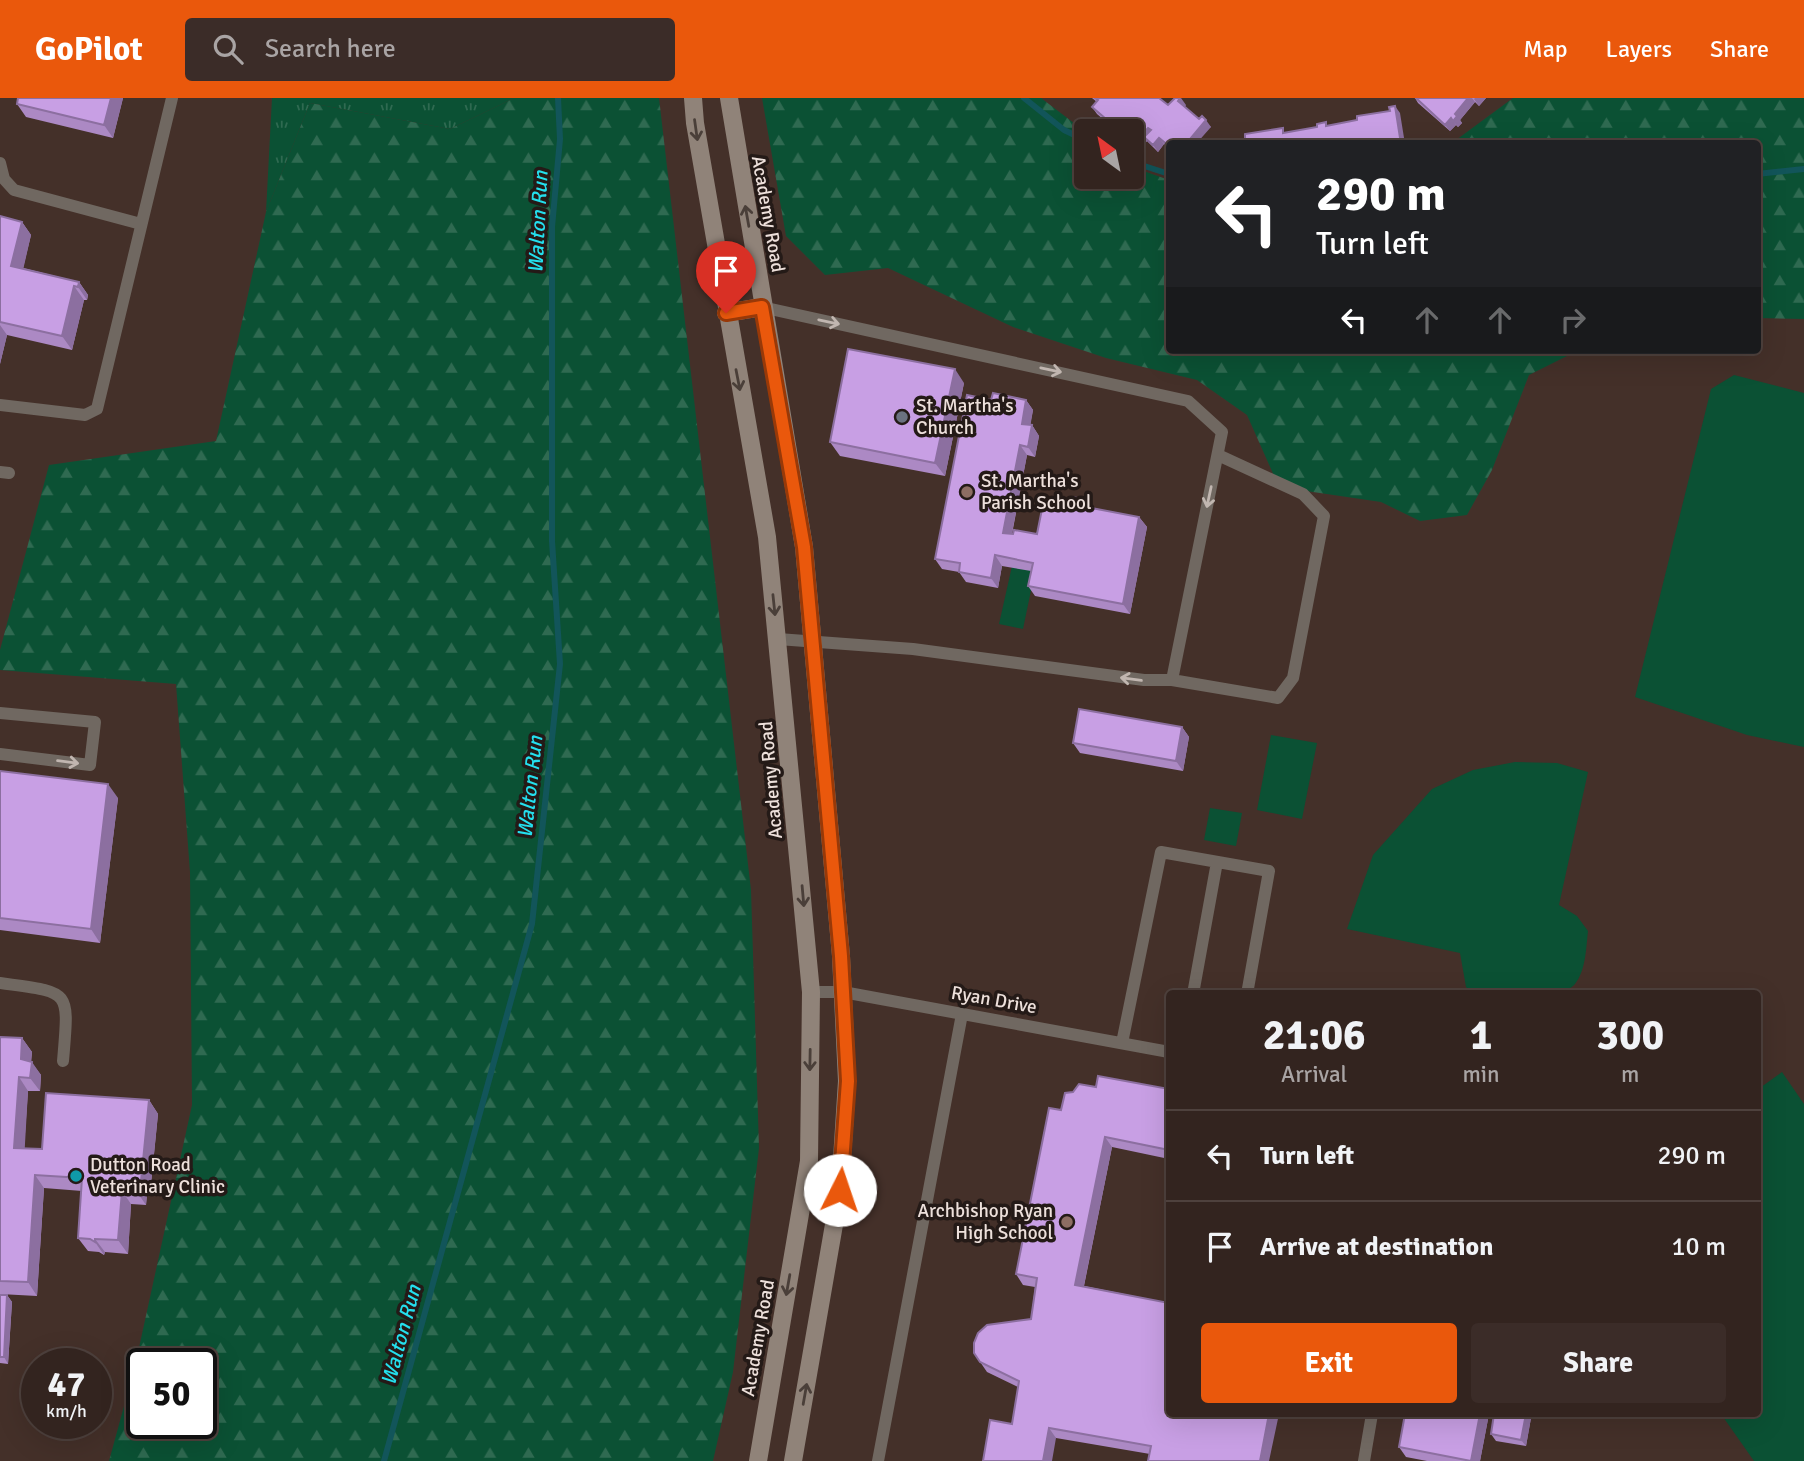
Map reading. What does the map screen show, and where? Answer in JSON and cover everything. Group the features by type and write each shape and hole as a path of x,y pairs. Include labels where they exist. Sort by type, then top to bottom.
{"main road":[{"name":"Academy Road","path":"694,98 695,123 726,313 767,537 811,992 809,1161 758,1461"},
{"name":"Academy Road","path":"729,98 804,547 843,992 848,1081 840,1190 793,1461"},
{"path":"726,313 762,307"}],"lane":[{"path":"0,405 85,415 97,408 172,98"},
{"path":"0,163 4,179 14,190 141,224"},
{"path":"762,307 1188,401 1222,432 1172,680"},
{"path":"778,639 813,639 1144,681 1172,680 1278,698 1293,678 1324,516 1303,494 1218,455"},
{"path":"0,713 95,722 90,765 0,754"},
{"path":"1122,1043 1161,852 1269,871 1248,990"},
{"path":"1194,990 1217,862"},
{"path":"0,983 51,989 65,1000 67,1009 63,1061"},
{"name":"Ryan Drive","path":"811,992 843,992 1166,1051"},
{"path":"878,1461 962,1014"},
{"path":"1364,1461 1371,1417"}],"green space":[{"path":"272,98 514,98 450,129 310,103 266,212"},
{"path":"514,98 659,98 751,890 759,1148 733,1372 713,1461 109,1461 126,1399 126,1439 217,1439 217,1348 139,1348 192,1105 190,872 176,684 0,670 0,650 49,465 216,441 266,212 310,103 450,129"},
{"path":"762,98 1041,98 1074,123 1074,189 1144,189 1144,171 1166,179 1166,354 1571,354 1529,375 1492,470 1467,515 1420,521 1381,502 1279,487 1247,415 1197,380 1106,358 1013,327 888,268 825,275 786,236"},
{"path":"1513,98 1804,98 1804,319 1761,318 1761,140 1456,140"},
{"path":"1734,375 1804,393 1804,747 1747,735 1635,697 1711,389"},
{"path":"1012,566 1035,571 1023,629 999,624"},
{"path":"1271,735 1317,743 1302,819 1257,810"},
{"path":"1515,762 1557,763 1588,772 1559,905 1577,916 1588,931 1579,978 1568,989 1469,990 1466,987 1460,953 1347,929 1373,855 1432,789 1473,770"},
{"path":"1210,808 1242,813 1236,846 1204,840"},
{"path":"1782,1072 1804,1104 1804,1461 1754,1461 1723,1417 1761,1417 1761,1087"}],"building":[{"path":"18,98 111,98 104,125 17,104"},
{"path":"1095,98 1159,98 1168,105 1175,98 1180,98 1178,101 1199,119 1202,116 1206,120 1189,140 1166,140 1166,144 1159,138 1153,145 1144,137 1151,130 1148,128 1144,132 1144,119 1106,119 1092,107 1098,100"},
{"path":"1416,98 1468,98 1455,114 1457,116 1453,121 1451,118 1445,125"},
{"path":"1395,106 1400,140 1245,140 1245,134 1283,128 1283,133 1317,127 1317,124 1326,122 1326,126 1357,120 1357,116 1390,111 1389,107"},
{"path":"0,216 22,222 11,266 79,282 78,287 74,286 62,336 0,322"},
{"name":"St. Martha's Church","path":"848,349 955,369 935,463 830,442"},
{"path":"993,393 1026,400 1022,424 1032,425 1028,447 1020,445 1003,533 1013,534 1014,530 1037,534 1044,499 1139,517 1123,604 1028,586 1033,563 995,555 991,578 959,572 960,563 935,559 967,395 991,400"},
{"path":"1070,497 1087,499 1085,507 1069,504"},
{"path":"1079,709 1182,727 1176,761 1073,743"},
{"path":"0,771 108,784 91,929 0,918"},
{"name":"Dutton Road Veterinary Clinic","path":"0,1037 22,1038 21,1059 32,1062 30,1078 19,1077 14,1148 42,1149 46,1093 149,1100 141,1181 138,1180 137,1192 122,1191 118,1240 95,1239 95,1242 78,1238 82,1178 35,1175 28,1282 0,1281"},
{"name":"Archbishop Ryan High School","path":"1098,1076 1166,1088 1166,1149 1105,1137 1075,1285 1166,1302 1166,1417 1268,1417 1260,1461 1148,1461 1151,1446 1049,1428 1043,1461 983,1461 990,1420 1012,1424 1019,1381 980,1362 974,1353 974,1343 978,1333 987,1325 1031,1319 1037,1278 1016,1274 1049,1108 1061,1110 1065,1093 1073,1092 1079,1084 1096,1087"},
{"path":"0,1295 7,1295 4,1357 0,1357"},
{"path":"1404,1417 1479,1417 1471,1461 1399,1447"},
{"path":"1494,1417 1525,1417 1521,1440 1491,1434"}],"waterway":[{"name":"Walton Run","path":"384,1461 532,924 560,664 552,541 552,227 560,139 558,98"},
{"name":"Walton Run","path":"1024,98 1074,135"},
{"name":"Walton Run","path":"1144,166 1166,173"},
{"name":"Walton Run","path":"1761,174 1804,169"}],"place":[{"name":"St. Martha's Church","path":"902,417"},
{"name":"St. Martha's Parish School","path":"967,492"},
{"name":"Dutton Road Veterinary Clinic","path":"76,1176"},
{"name":"Archbishop Ryan High School","path":"1067,1222"}],"route":[{"path":"726,313 762,307 804,547 841,956 848,1081 840,1190"}]}
